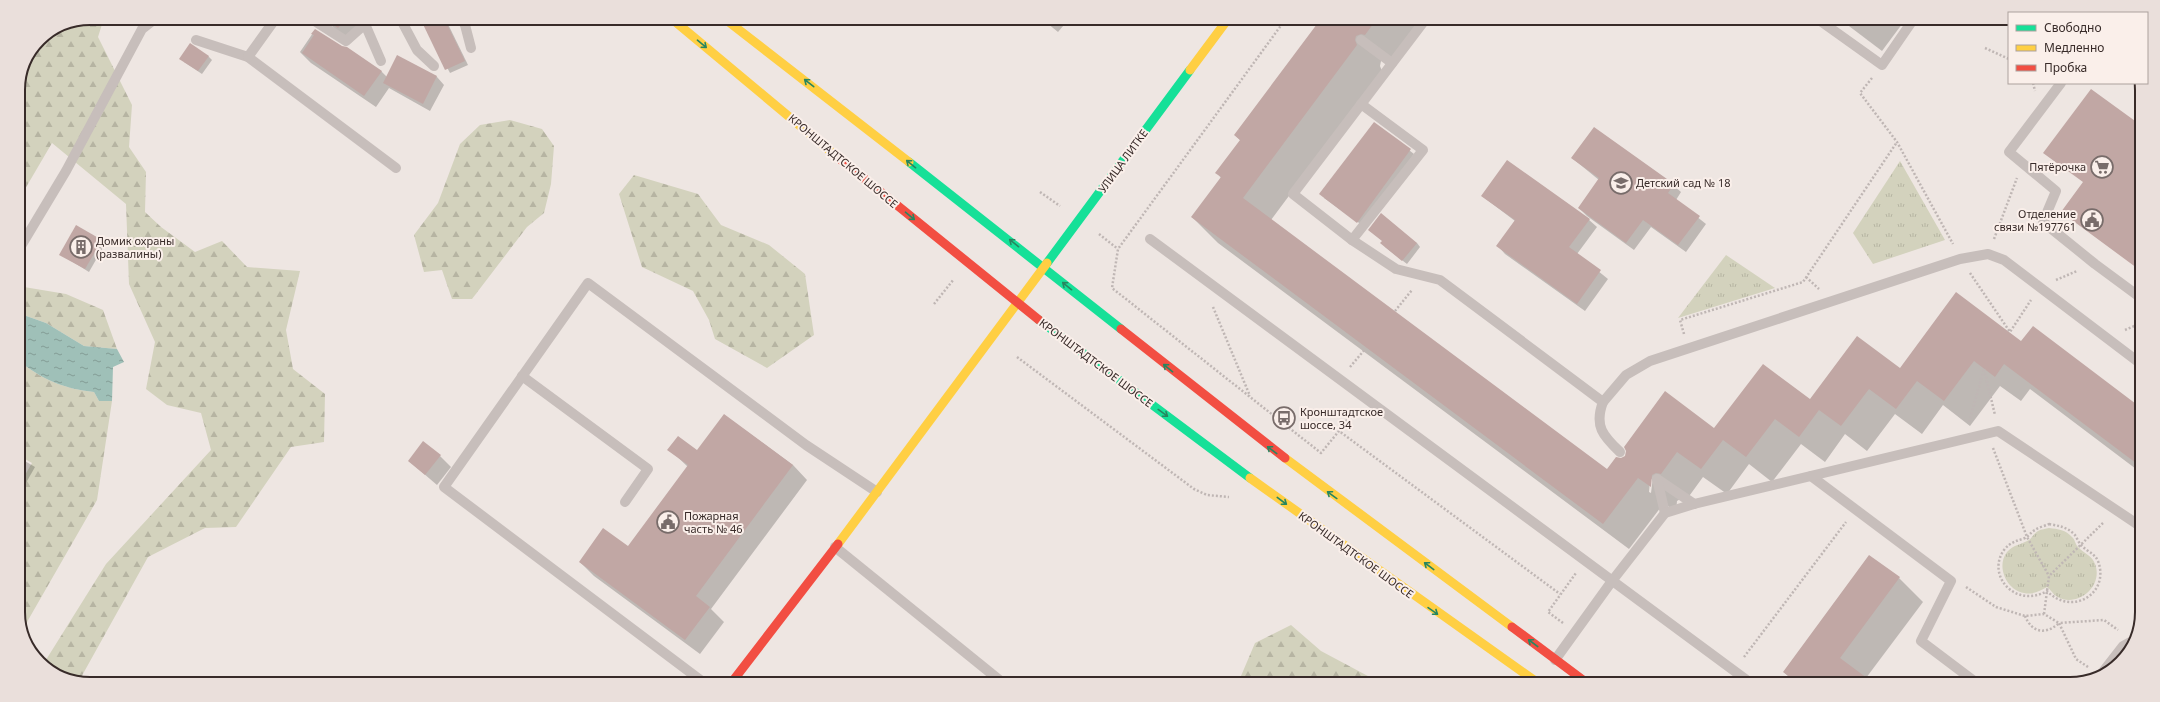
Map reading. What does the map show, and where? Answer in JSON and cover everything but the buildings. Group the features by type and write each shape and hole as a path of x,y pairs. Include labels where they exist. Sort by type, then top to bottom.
{"main road":[{"name":"КРОНШТАДТСКОЕ ШОССЕ","path":"679,25 952,252 1018,303 1380,574 1529,677"},
{"path":"733,25 1044,268 1266,444 1579,677"},
{"name":"УЛИЦА ЛИТКЕ","path":"736,677 877,492 1224,25"}],"lane":[{"path":"25,239 66,171 142,29 147,25"},
{"path":"248,57 271,25"},
{"path":"321,25 346,41 363,25"},
{"path":"368,25 381,61"},
{"path":"404,25 417,50 434,66"},
{"path":"465,25 470,48"},
{"path":"1421,25 1293,194 1352,240 1396,269 1440,280 1603,402"},
{"path":"1826,25 1882,65 1910,25"},
{"path":"196,40 248,57 396,168"},
{"path":"1361,40 1392,63"},
{"path":"2059,84 2010,152 2056,191 2043,222 2095,264 2135,294"},
{"path":"1352,240 1423,150 1361,104"},
{"path":"1150,239 1743,677"},
{"path":"1620,452 1601,431 1598,415 1603,402 1626,375 1650,361 1960,259 1988,254 2004,260 2135,359"},
{"path":"697,677 444,488 588,283 806,445 877,492"},
{"path":"522,376 648,469 625,502"},
{"path":"1555,660 1612,581 1665,513 1694,504 1998,431 2135,523"},
{"path":"1811,476 1951,581 1921,640 1969,677"},
{"path":"1665,513 1657,479 1694,504"},
{"path":"835,547 996,677"},
{"path":"2109,664 2123,646 2126,644"}],"path":[{"path":"1281,25 1118,249 1112,288 1321,453 1363,397"},
{"path":"1985,48 2008,59"},
{"path":"1882,65 1860,93 1897,142 1936,211 1960,259 2010,332"},
{"path":"1688,349 1680,320 1803,282 1897,142"},
{"path":"1988,254 2022,163"},
{"path":"1040,192 1060,206"},
{"path":"1099,234 1118,249"},
{"path":"1395,312 1423,276"},
{"path":"934,304 955,278"},
{"path":"1213,286 1207,294 1251,398"},
{"path":"1340,380 1366,348"},
{"path":"1017,357 1194,489 1207,495 1229,497"},
{"path":"1963,440 1984,369 1998,431"},
{"path":"1338,431 1560,594"},
{"path":"1988,434 2027,537 2049,576 2044,614"},
{"path":"1734,670 1856,509"},
{"path":"2049,576 2116,510"},
{"path":"2049,524 2063,526 2075,534 2081,545 2092,552 2099,564 2100,579 2094,592 2082,601 2068,603 2054,599 2047,591 2037,596 2022,596 2010,590 2001,578 1999,564 2004,550 2014,541 2027,537 2036,529 2049,524"},
{"path":"1575,632 1548,612 1585,561"},
{"path":"1951,581 1965,586 1996,607 2025,616 2044,614 2059,623 2076,658"},
{"path":"2025,616 2028,625 2036,630 2044,632 2053,629 2059,623 2104,620"}],"green space":[{"path":"102,25 98,37 132,105 129,147 146,172 145,212 161,227 195,252 222,241 247,267 300,271 286,330 293,369 325,394 324,442 291,447 236,527 205,528 148,557 82,676 65,672 46,660 106,564 211,450 201,413 167,405 146,389 155,342 129,284 126,204 52,143 25,189 25,90 26,77 30,65 44,44 54,36 77,26"},
{"path":"510,120 542,129 554,146 551,184 544,213 527,227 472,299 452,299 442,270 424,272 414,235 438,203 460,144 480,125"},
{"path":"1900,161 1945,240 1873,264 1853,233"},
{"path":"634,175 698,194 721,225 769,245 805,274 814,335 767,368 715,339 709,320 693,291 642,267 619,194"},
{"path":"1726,255 1775,288 1678,318"},
{"path":"25,287 66,294 103,310 117,349 84,346 46,323 25,316"},
{"path":"25,365 44,378 63,386 94,392 99,401 112,401 97,500 26,624 25,475 32,463 25,459"},
{"path":"2049,528 2062,530 2070,535 2078,547 2094,561 2097,573 2096,581 2092,588 2080,598 2072,600 2064,599 2056,596 2047,587 2033,593 2024,593 2012,587 2005,577 2002,564 2007,552 2012,547 2029,540 2038,531"},
{"path":"1291,625 1321,651 1370,677 1241,677 1255,643"}],"water":[{"path":"25,316 46,323 84,346 117,349 124,362 113,367 112,401 99,401 94,392 63,386 44,378 25,365"}],"traffic: fast":[{"path":"1047,263 1190,70"},
{"path":"909,162 1121,329"},
{"path":"1039,320 1250,478"}],"traffic: slow":[{"path":"679,25 835,155"},
{"path":"733,25 909,162"},
{"path":"1190,70 1224,25"},
{"path":"838,544 1047,263"},
{"path":"1285,458 1512,627"},
{"path":"1250,478 1530,677"}],"traffic: jam":[{"path":"835,155 1039,320"},
{"path":"1121,329 1285,458"},
{"path":"736,677 838,544"},
{"path":"1512,627 1579,677"}],"place":[{"name":"Пятёрочка","path":"2102,167"},
{"name":"Детский сад № 18","path":"1621,183"},
{"name":"Отделение связи №197761","path":"2092,220"},
{"name":"Домик охраны (развалины)","path":"81,247"},
{"name":"Кронштадтское шоссе, 34","path":"1284,418"},
{"name":"Пожарная часть № 46","path":"668,522"}]}
